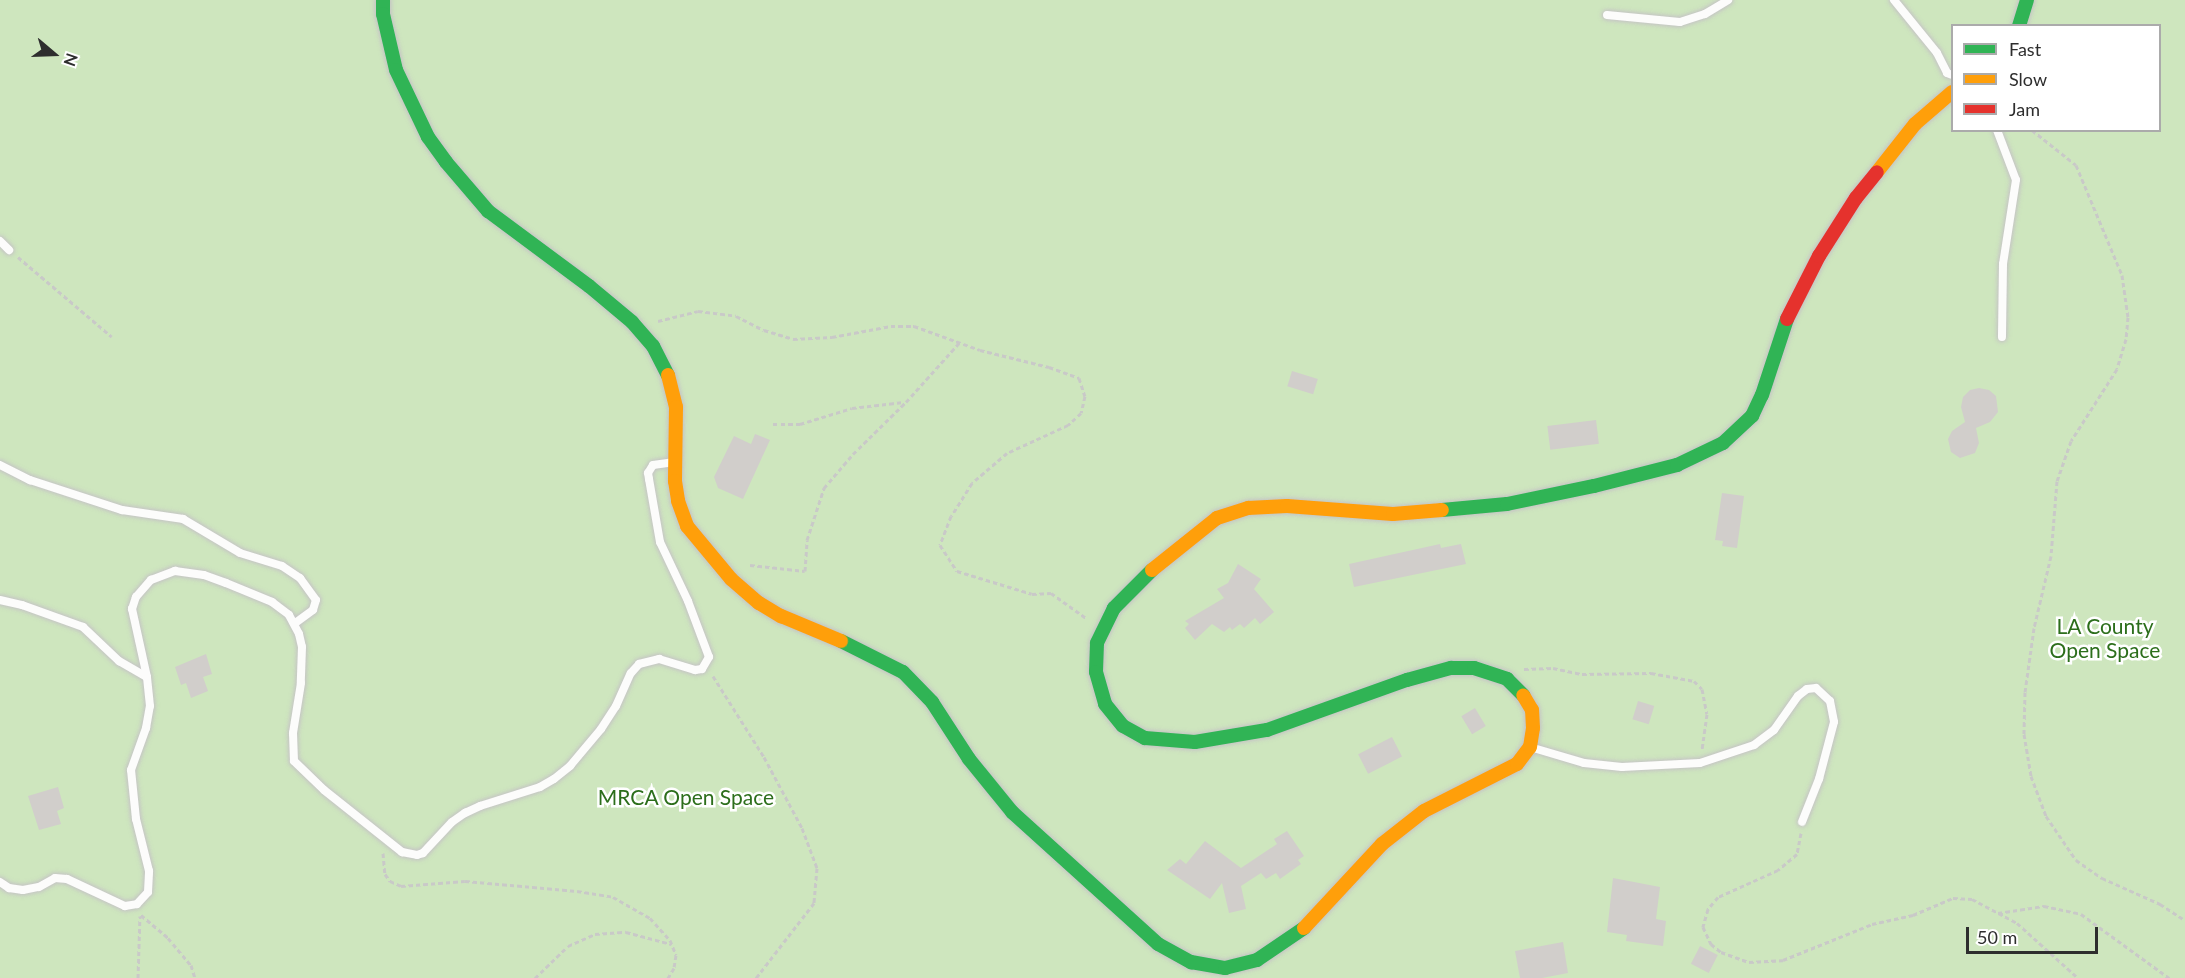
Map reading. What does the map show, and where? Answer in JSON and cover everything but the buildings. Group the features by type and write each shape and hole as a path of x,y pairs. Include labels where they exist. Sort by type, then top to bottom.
{"main road":[{"path":"383,0 382,14 396,70 428,137 446,162 488,211 589,286 632,322 653,346 675,396 678,427 675,462 676,491 687,526 706,552 753,599 781,616 870,654 903,672 932,702 969,759 1012,812 1158,944 1210,972 1257,960 1304,928 1395,832 1432,807 1517,764 1530,747 1533,728 1532,710 1527,699 1507,679 1474,669 1450,668 1407,680 1267,730 1195,742 1158,741 1145,738 1123,726 1105,704 1096,672 1095,656 1103,629 1114,608 1148,573 1217,518 1248,508 1287,506 1393,514 1507,504 1594,486 1677,465 1723,443 1752,416 1762,395 1790,309 1850,208 1915,124 1951,94"},
{"path":"2020,24 2026,0"}],"lane":[{"path":"1607,15 1680,22 1705,14 1728,0"},
{"path":"1894,0 1937,53 1947,73 1951,74"},
{"path":"1998,132 2016,180 2003,264 2002,337"},
{"path":"0,241 9,250"},
{"path":"0,882 9,888 23,890 39,887 55,878 67,879 130,906 144,899 150,882 131,794 131,770 146,728 150,706 147,677 132,609 143,588 163,574 188,571 226,583 272,602 290,615 295,623 302,647 302,665 293,733 294,761 324,790 409,855 423,853 452,822 465,813 480,806 540,788 570,766 601,729 616,706 631,673 639,664 659,658 694,670 706,664 709,657 688,601 660,542 649,479 648,472 653,465 675,462"},
{"path":"0,465 30,480 122,510 183,519 240,553 282,566 300,578 316,600 313,610 295,623"},
{"path":"0,600 22,605 83,627 119,662 147,677"},
{"path":"1530,747 1584,764 1622,767 1700,763 1754,745 1774,730 1797,696 1807,689 1816,688 1830,701 1834,722 1819,779 1802,822"}],"path":[{"path":"2035,132 2076,165 2121,275 2128,317 2126,339 2117,369 2071,441 2057,481 2051,556 2034,628 2025,692 2024,734 2031,776 2046,816 2076,860 2102,878 2160,904 2185,920"},
{"path":"9,250 112,337"},
{"path":"652,322 698,311 736,316 764,330 794,339 832,337 891,326 914,326 1079,378 1085,396 1081,413 1068,425 1007,453 972,483 951,516 940,545 957,571 1032,594 1051,593 1103,629"},
{"path":"750,565 805,571 807,540 824,488 853,454 906,402 960,342"},
{"path":"773,424 800,424 852,408 906,402"},
{"path":"706,664 764,757 802,828 817,868 814,903 756,978"},
{"path":"1507,679 1527,667 1553,668 1582,674 1651,673 1694,681 1702,689 1707,714 1700,763"},
{"path":"1802,822 1797,854 1778,870 1718,897 1708,909 1703,927 1711,944 1721,952 1749,962 1783,960 1872,924 1914,915 1953,898 1972,899 2018,923 2078,978"},
{"path":"382,836 385,874 390,881 401,886 465,881 577,891 614,897 650,918 671,944 676,955 674,968 668,978"},
{"path":"130,906 168,938 191,965 195,978"},
{"path":"1998,913 2044,906 2081,914 2169,978"},
{"path":"138,978 140,914"},
{"path":"535,978 568,946 595,934 626,933 671,944"}],"green space":[{"path":"0,0 2185,0 2185,978 0,978"}],"traffic: fast":[{"path":"383,0 383,14 396,70 428,137 446,162 488,211 589,286 632,322 653,346 668,375"},
{"path":"2020,24 2027,0"},
{"path":"1442,510 1507,504 1594,486 1677,465 1723,443 1752,416 1762,395 1787,319"},
{"path":"1152,570 1114,608 1097,643 1096,672 1105,704 1123,726 1145,738 1195,742 1267,730 1407,680 1451,668 1474,668 1507,679 1523,695"},
{"path":"841,641 903,672 932,702 969,759 1012,812 1158,944 1191,962 1225,968 1257,960 1304,928"}],"traffic: slow":[{"path":"1877,172 1915,124 1951,93"},
{"path":"668,375 676,407 675,481 678,501 687,526 731,579 759,603 781,616 841,641"},
{"path":"1152,570 1217,518 1248,508 1287,506 1393,514 1442,510"},
{"path":"1304,928 1382,844 1424,811 1517,764 1530,747 1533,728 1532,710 1523,695"}],"traffic: jam":[{"path":"1787,319 1819,256 1856,198 1877,172"}],"park label":[{"name":"LA County Open Space","path":"2105,638"},
{"name":"MRCA Open Space","path":"686,797"}]}
